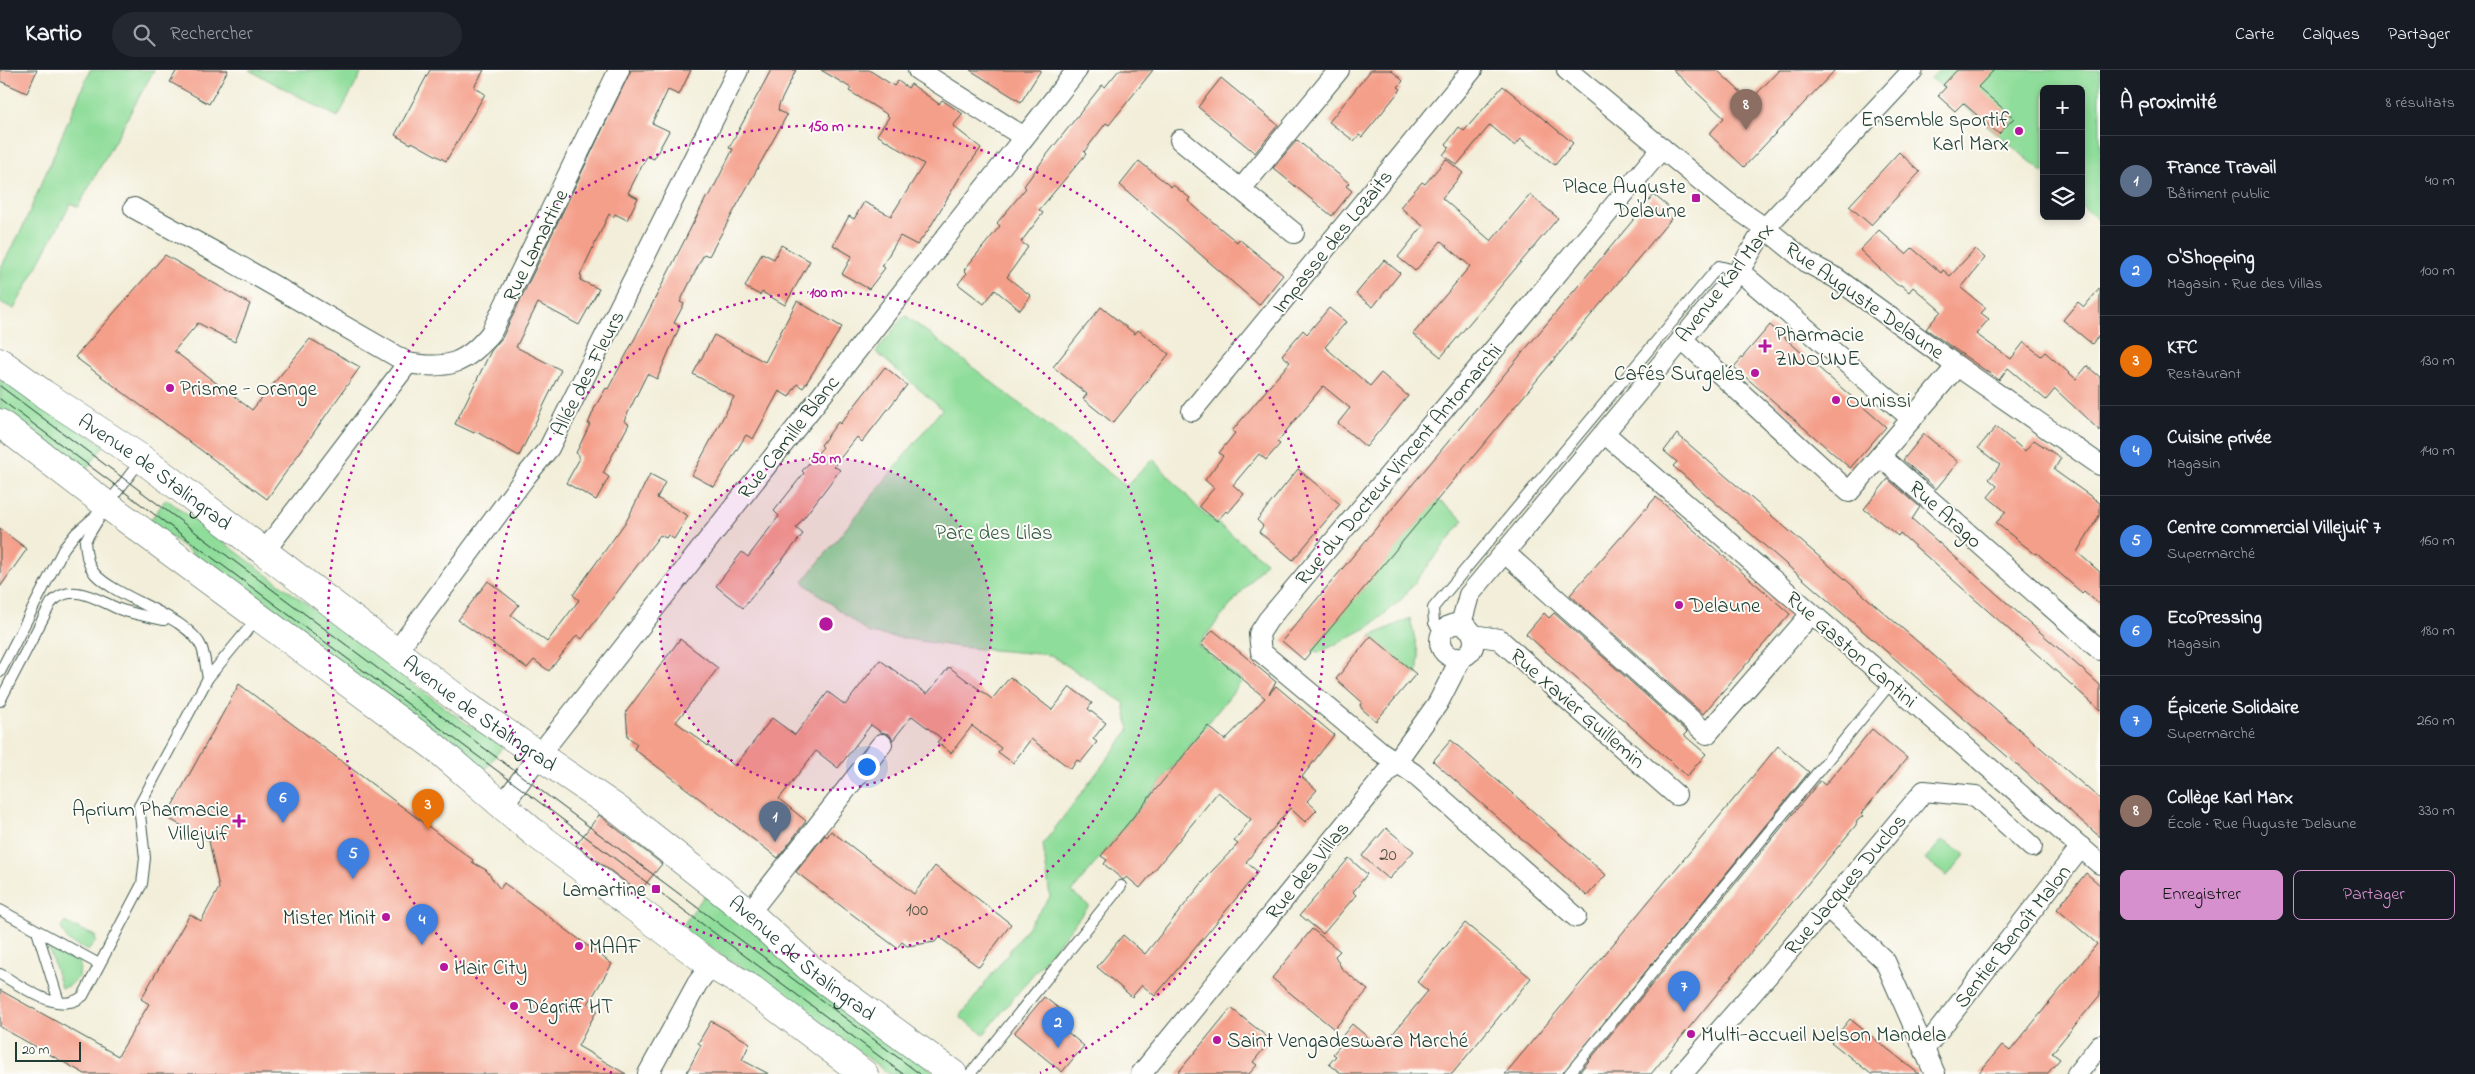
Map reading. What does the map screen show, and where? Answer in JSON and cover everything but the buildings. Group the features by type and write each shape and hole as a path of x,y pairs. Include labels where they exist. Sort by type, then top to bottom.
{"main road":[{"name":"Avenue de Stalingrad","path":"0,362 44,394 142,459 467,706 540,754 617,810 749,913 814,972 953,1074"},
{"path":"0,423 107,505 435,747 502,806 711,965 752,989 864,1074"}],"street":[{"name":"Rue Lamartine","path":"134,208 231,261 408,363 429,367 454,363 467,358 491,334 619,70"},
{"name":"Allée des Fleurs","path":"396,652 526,476 549,448 738,70"},
{"path":"918,70 1024,137"},
{"name":"Rue Camille Blanc","path":"502,806 540,754 1077,70"},
{"path":"1241,189 1339,70"},
{"name":"Impasse des Lozaits","path":"1192,412 1472,70"},
{"name":"Rue Auguste Delaune","path":"1567,70 1727,202 1765,228 1808,263 1836,278 1957,366 2100,464"},
{"name":"Avenue Karl Marx","path":"1467,630 1469,595 1739,271 1765,228 1913,70"},
{"path":"1180,140 1294,233"},
{"name":"Rue du Docteur Vincent Antomarchi","path":"1576,918 1413,773 1396,762 1261,652 1259,634 1274,612 1662,148"},
{"path":"1739,271 1912,419"},
{"path":"1682,339 1850,492 1957,366"},
{"path":"264,552 408,363"},
{"name":"Rue Gaston Cantini","path":"1604,433 2100,864"},
{"name":"Rue Arago","path":"1880,456 2100,650"},
{"path":"1504,552 1707,734 1812,614"},
{"path":"1449,626 1467,630 1474,641 1471,652 1460,658 1446,653 1441,644 1442,634 1449,626"},
{"name":"Rue Xavier Guillemin","path":"1467,630 1499,639 1676,795"},
{"name":"Rue des Villas","path":"1141,1074 1396,762 1438,703 1460,658"},
{"path":"749,913 882,744"},
{"name":"Rue Jacques Duclos","path":"1682,1074 1827,907 1924,791 1976,796 2032,847"},
{"name":"Sentier Benoît Malon","path":"1925,1048 2082,847"},
{"path":"1827,907 1885,962 1935,1074"},
{"path":"648,1074 697,984 711,965"},
{"path":"2077,1074 2100,1045"}],"lane":[{"path":"1442,634 1434,623 1433,608 1719,266 1739,271"},
{"path":"142,459 107,505 85,541 87,558 95,574 189,631 202,647 208,678"},
{"path":"0,672 64,548 76,533 107,505"},
{"path":"0,701 51,603 60,596 82,593 120,609 175,623"},
{"path":"0,974 44,999 71,1002 83,996 142,884 145,858 139,806 208,678 258,616"},
{"path":"1569,1074 1891,683"},
{"path":"970,1074 1121,886"},
{"path":"0,910 99,964"},
{"path":"37,931 60,1002"}],"green space":[{"path":"90,70 154,70 78,207 71,203 14,309 0,302 0,269 22,229"},
{"path":"249,70 363,70 338,117"},
{"name":"Ensemble sportif Karl Marx","path":"1939,70 2100,70 2100,221 2085,208 2085,85 2040,85 2040,170 1931,78"},
{"name":"Parc des Lilas","path":"905,315 1126,486 1153,459 1199,509 1266,562 1198,645 1242,681 1072,892 1089,906 984,1034 960,1017 1050,897 1043,844 1129,730 1124,703 1051,655 959,647 869,633 803,582 942,409 876,352"},
{"path":"0,375 104,445 84,473 0,410"},
{"path":"166,499 463,721 503,746 481,775 150,521"},
{"path":"1437,499 1464,520 1401,600 1370,626 1319,653 1312,650"},
{"path":"1410,618 1419,657 1417,675 1371,636"},
{"path":"1942,840 1966,854 1947,876 1925,860"},
{"path":"707,892 936,1074 889,1074 775,988 680,929"},
{"path":"64,922 95,936 96,941 88,951 68,941 61,928"},
{"path":"47,943 78,958 80,965 79,977 69,986 61,988"}],"tram line":[{"path":"0,386 920,1074"},
{"path":"0,399 903,1074"}],"place":[{"name":"Collège Karl Marx","path":"1746,130"},
{"name":"Ensemble sportif Karl Marx","path":"2019,131"},
{"name":"Place Auguste Delaune","path":"1696,198"},
{"name":"Pharmacie ZINOUNE","path":"1765,346"},
{"name":"Cafés Surgelés","path":"1755,373"},
{"name":"Prisme - Orange","path":"170,388"},
{"name":"Ounissi","path":"1836,400"},
{"name":"Delaune","path":"1679,605"},
{"name":"Aprium Pharmacie Villejuif","path":"239,821"},
{"name":"EcoPressing","path":"283,823"},
{"name":"KFC","path":"428,830"},
{"name":"France Travail","path":"775,842"},
{"name":"Centre commercial Villejuif 7","path":"353,879"},
{"name":"Lamartine","path":"656,889"},
{"name":"Mister Minit","path":"386,917"},
{"name":"Cuisine privée","path":"422,945"},
{"name":"MAAF","path":"579,946"},
{"name":"Hair City","path":"444,967"},
{"name":"Dégriff HT","path":"514,1006"},
{"name":"Épicerie Solidaire","path":"1684,1012"},
{"name":"Multi-accueil Nelson Mandela","path":"1691,1034"},
{"name":"Saint Vengadeswara Marché","path":"1217,1040"},
{"name":"O'Shopping","path":"1058,1048"}]}
